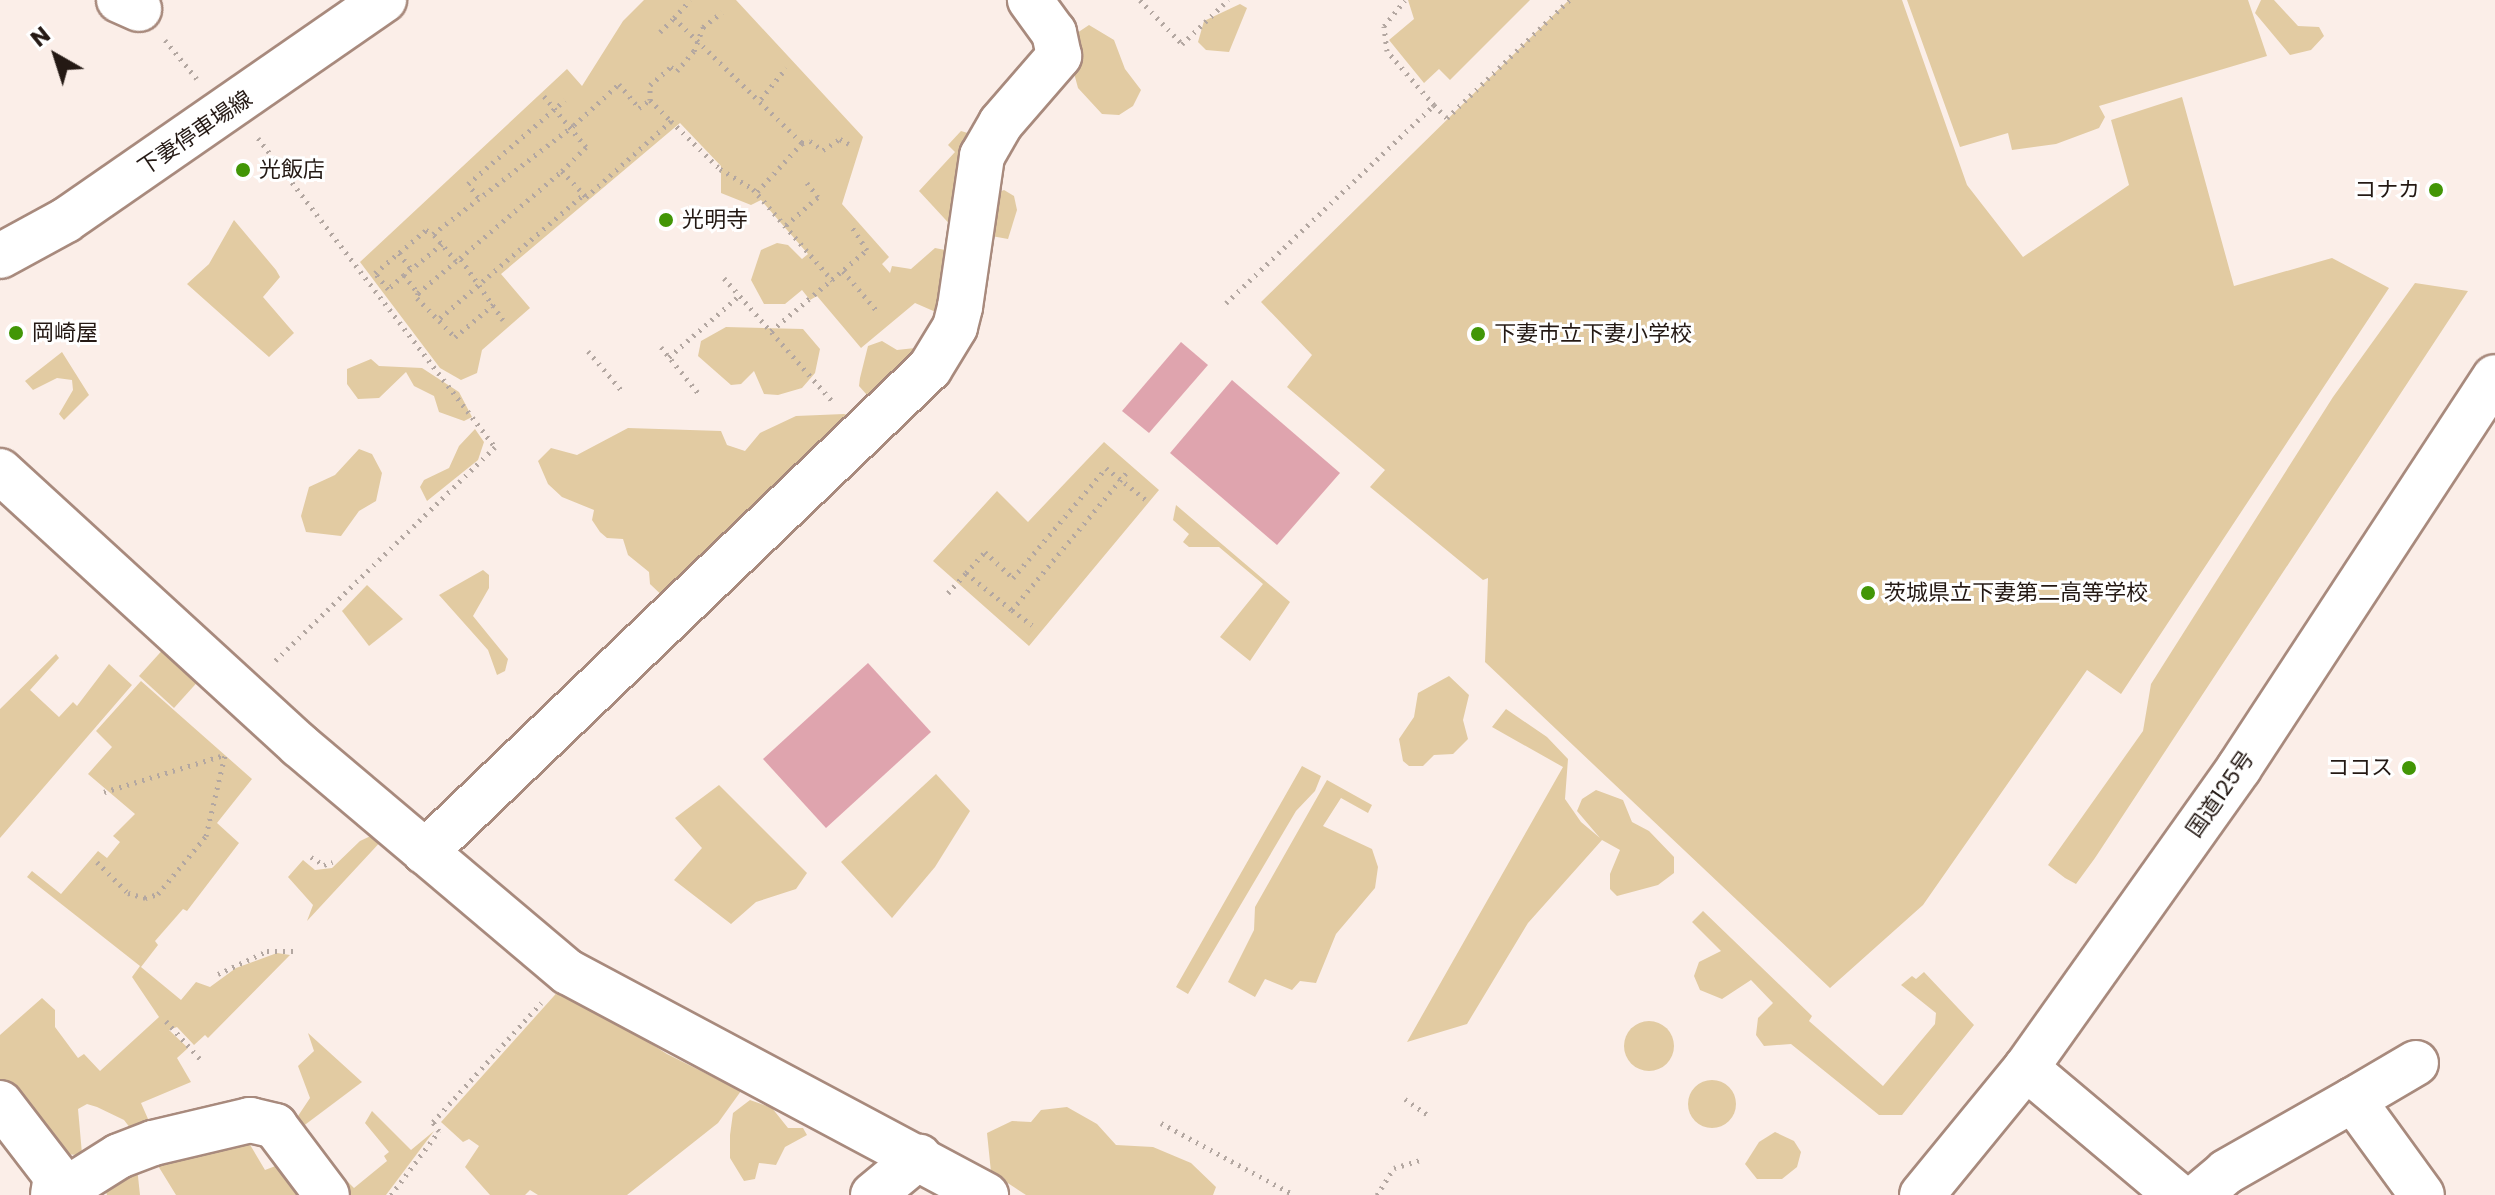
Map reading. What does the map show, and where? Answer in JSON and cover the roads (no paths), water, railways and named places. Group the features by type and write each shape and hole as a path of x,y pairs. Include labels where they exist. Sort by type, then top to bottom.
{"main road":[{"name":"下妻停車場線","path":"0,256 66,220 384,0"},
{"path":"425,852 864,437 946,345 960,307 982,156 1001,123 1057,61 1057,40 1030,0"},
{"name":"国道125号","path":"1922,1195 2026,1068 2239,768 2495,377"},
{"path":"0,471 243,693 568,972 986,1195"},
{"path":"2199,1195 2226,1172 2416,1063"},
{"path":"2026,1068 2177,1195"},
{"path":"2353,1100 2422,1195"},
{"path":"0,1103 56,1176 55,1195"},
{"path":"55,1195 119,1156 153,1143 250,1120 275,1126 327,1195"},
{"path":"873,1195 919,1157"}],"place":[{"name":"光飯店","path":"243,170"},
{"name":"コナカ","path":"2436,190"},
{"name":"光明寺","path":"666,220"},
{"name":"岡崎屋","path":"16,333"},
{"name":"下妻市立下妻小学校","path":"1478,334"},
{"name":"茨城県立下妻第二高等学校","path":"1868,593"},
{"name":"ココス","path":"2409,768"}]}
